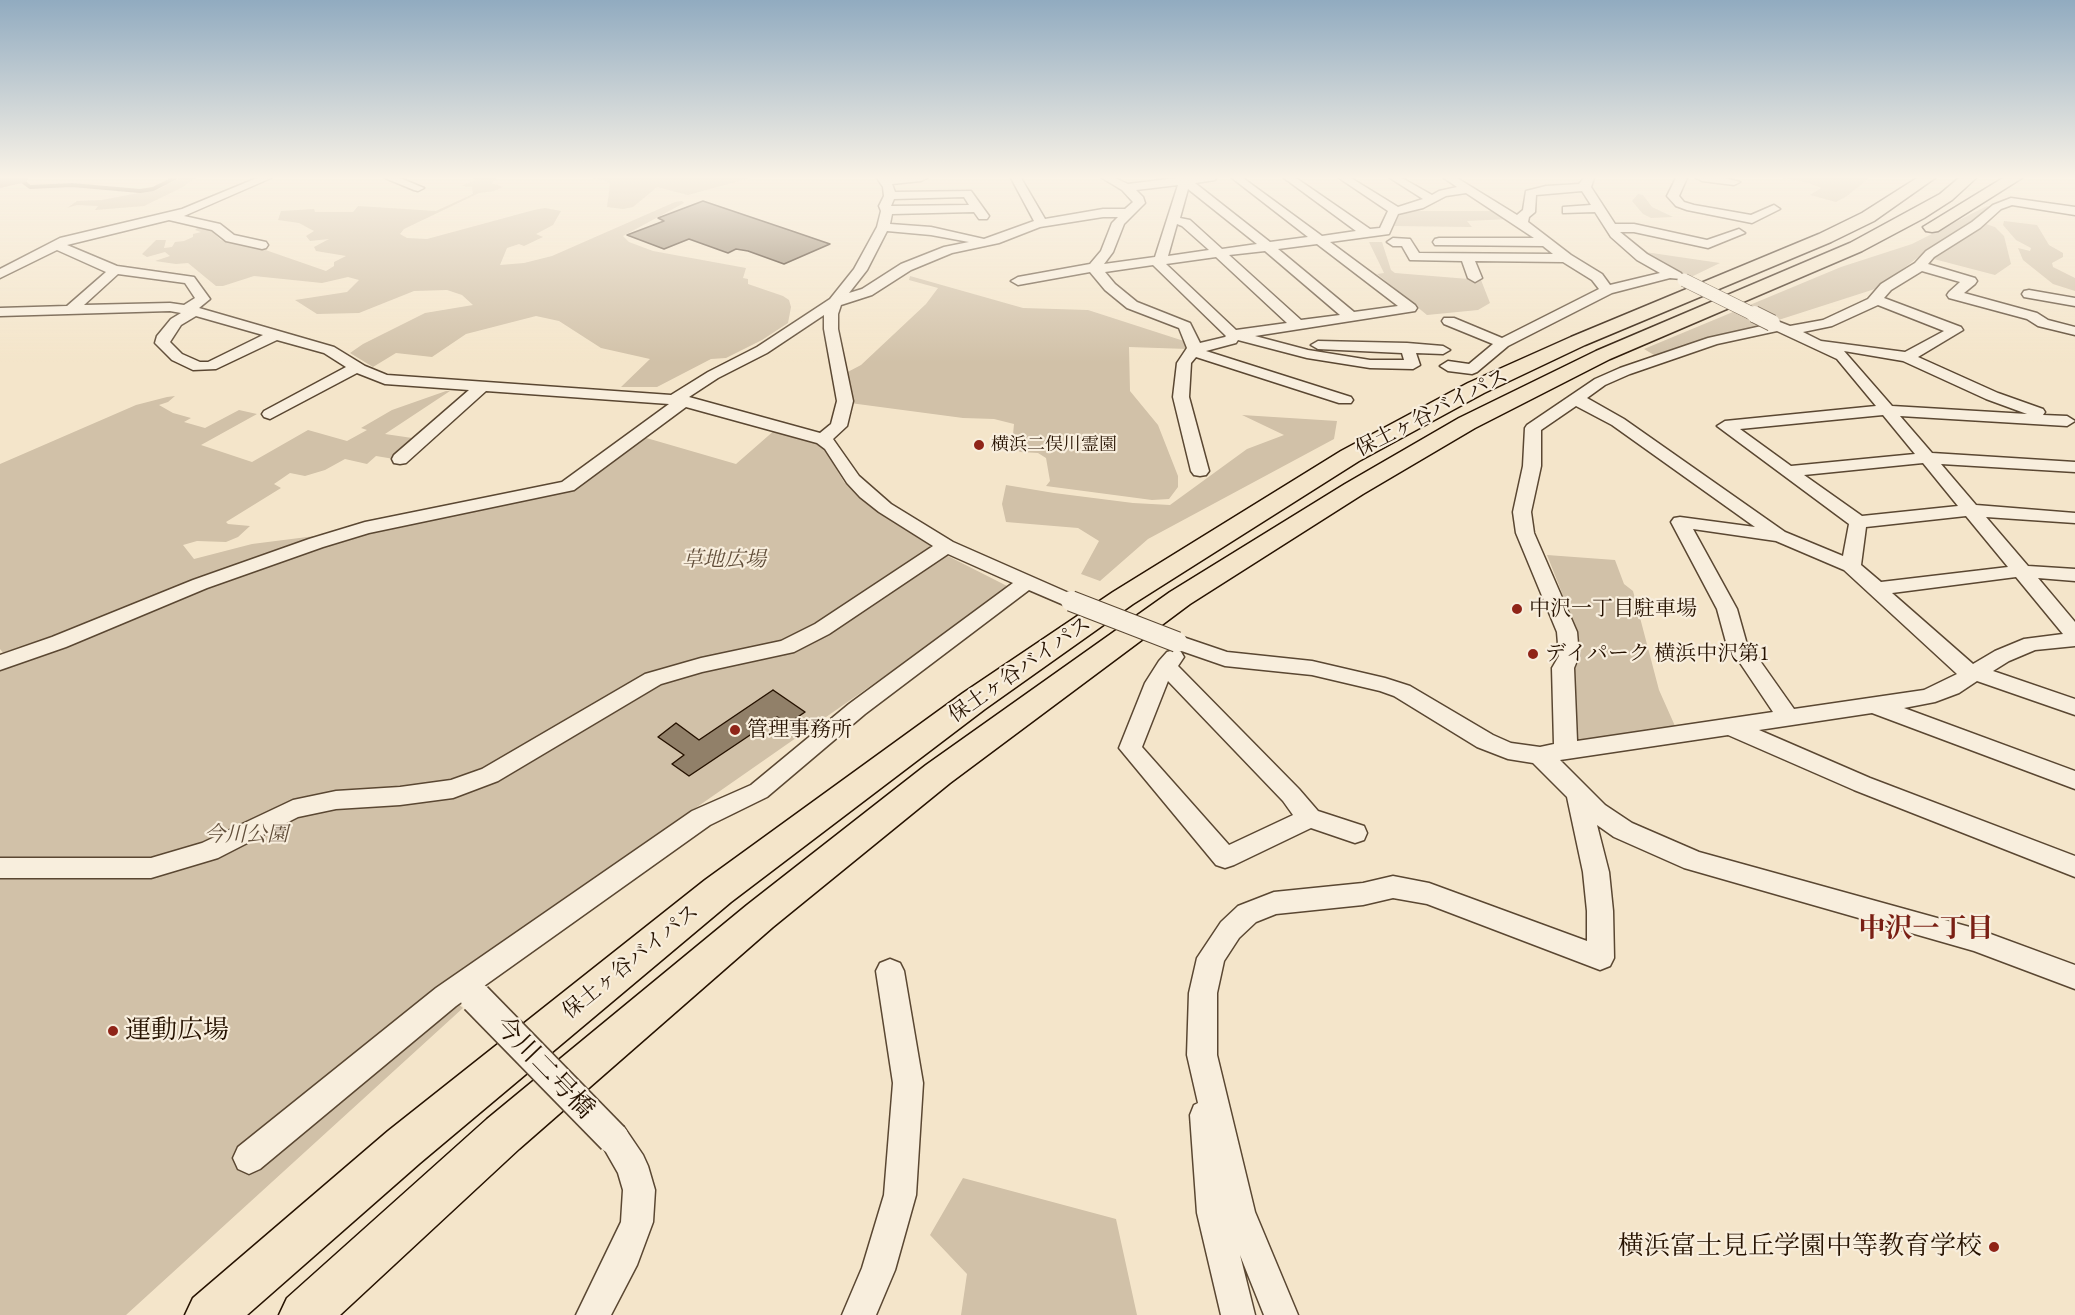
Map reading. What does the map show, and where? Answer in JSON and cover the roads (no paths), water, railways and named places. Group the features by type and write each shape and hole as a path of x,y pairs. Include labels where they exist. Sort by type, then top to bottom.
{"highway":[{"path":"1754,280 1808,239"},
{"name":"保土ヶ谷バイパス","path":"304,1315 503,1134 760,916 938,774 1162,611 1344,495 1467,423 1754,280 1828,239"},
{"name":"保土ヶ谷バイパス","path":"210,1315 404,1148 718,891 974,701 1114,604 1288,493 1350,456 1448,403 1578,341 1866,239"},
{"path":"1754,280 1821,271 1906,239"}],"street":[{"path":"0,274 56,245 72,239"},
{"path":"236,239 262,245"},
{"path":"823,439 839,426 845,401 831,329 831,314 835,302 860,270 876,239"},
{"path":"980,239 989,241"},
{"path":"0,663 59,642 200,584 316,543 365,528 568,486 713,375 772,344 835,302 867,292 906,267 928,257 994,239"},
{"path":"1095,268 1107,252 1112,239"},
{"path":"1167,239 1159,264 1234,334 1307,354 1370,364 1416,364 1407,347"},
{"path":"1204,239 1298,325"},
{"path":"1259,239 1351,317"},
{"path":"1018,281 1095,268 1316,239"},
{"path":"1234,334 1410,308 1319,239"},
{"path":"1540,239 1597,277 1607,290"},
{"path":"1623,239 1642,257 1678,277 1842,356 2075,637"},
{"path":"1687,239 1708,244 1721,239"},
{"path":"1566,752 1563,668 1569,656 1567,632 1525,533 1522,512 1532,465 1533,428 1600,382 1649,361 1713,341 1779,327 1827,323 1877,300 1886,286 1920,266 1930,254 1953,239"},
{"path":"1543,242 1411,242 1415,257 1566,258"},
{"path":"56,245 115,270 189,280 203,299 176,322 164,336 162,343 177,357 198,367 211,366 275,335"},
{"path":"1467,257 1475,278"},
{"path":"1920,266 1970,281 1954,295 2032,316 2043,323 2075,332"},
{"path":"1095,268 1110,287 1132,305 1176,321 1185,327 1194,350"},
{"path":"69,310 100,286 115,270"},
{"path":"1448,366 1472,369 1503,343 1607,290 1678,277"},
{"path":"2030,294 2075,302"},
{"path":"1877,300 1956,330 1907,357"},
{"path":"0,312 144,306 190,311 329,350 357,367 385,379 679,400 823,439 831,446 853,479 866,493 946,546 1071,601 1225,659 1312,668 1402,691 1485,741 1508,751 1540,754 1566,752 1926,697 1950,688 2002,656 2031,644 2075,637"},
{"path":"1449,321 1503,343"},
{"path":"1200,471 1181,397 1184,363 1194,350 1231,340 1234,334"},
{"path":"1819,344 1861,348 1907,357 1992,396 2071,421"},
{"path":"1290,348 1313,345 1443,350"},
{"path":"1194,350 1345,400"},
{"path":"270,414 357,367"},
{"path":"400,459 481,387"},
{"path":"1576,399 1618,422 1780,536 1851,566 1964,669 2075,707"},
{"path":"2071,421 1886,410 1725,426 1858,522 1969,510 2075,518"},
{"path":"1789,471 1925,458 2075,467"},
{"path":"1780,536 1680,522 1727,609 1736,642 1788,718"},
{"path":"1851,566 1858,522"},
{"path":"0,868 151,868 209,850 293,809 336,800 400,796 453,789 490,774 653,679 701,665 788,647 822,629 891,585 946,546"},
{"path":"1876,589 2020,571 2075,575"},
{"path":"249,1158 700,818 759,791 858,709 1027,582"},
{"path":"1181,643 1156,683 1130,748 1225,858 1309,818"},
{"path":"1166,666 1291,795 1309,818 1355,833"},
{"path":"1873,705 2075,780"},
{"path":"1730,727 1862,784 2075,867"},
{"path":"1540,754 1596,812 1623,830 1693,861 1977,940 2075,977"},
{"path":"1238,1315 1213,1213 1207,1160 1202,1055 1203,993 1211,958 1230,930 1247,914 1275,903 1363,894 1393,887 1429,894 1600,958 1600,911 1596,872 1578,795"},
{"path":"859,1315 878,1270 900,1195 908,1083 890,971"},
{"name":"今川二号橋","path":"470,992 613,1138 632,1166 639,1190 637,1222 625,1253 593,1315"},
{"path":"1202,1055 1239,1212 1281,1315"}],"place":[{"name":"横浜二俣川霊園","path":"979,445"},
{"name":"中沢一丁目駐車場","path":"1517,609"},
{"name":"デイパーク 横浜中沢第1","path":"1533,654"},
{"name":"管理事務所","path":"735,730"},
{"name":"運動広場","path":"113,1031"},
{"name":"横浜富士見丘学園中等教育学校","path":"1994,1247"}],"district":[{"name":"中沢一丁目","path":"1926,930"}],"park label":[{"name":"草地広場","path":"724,560"},
{"name":"今川公園","path":"246,835"}]}
